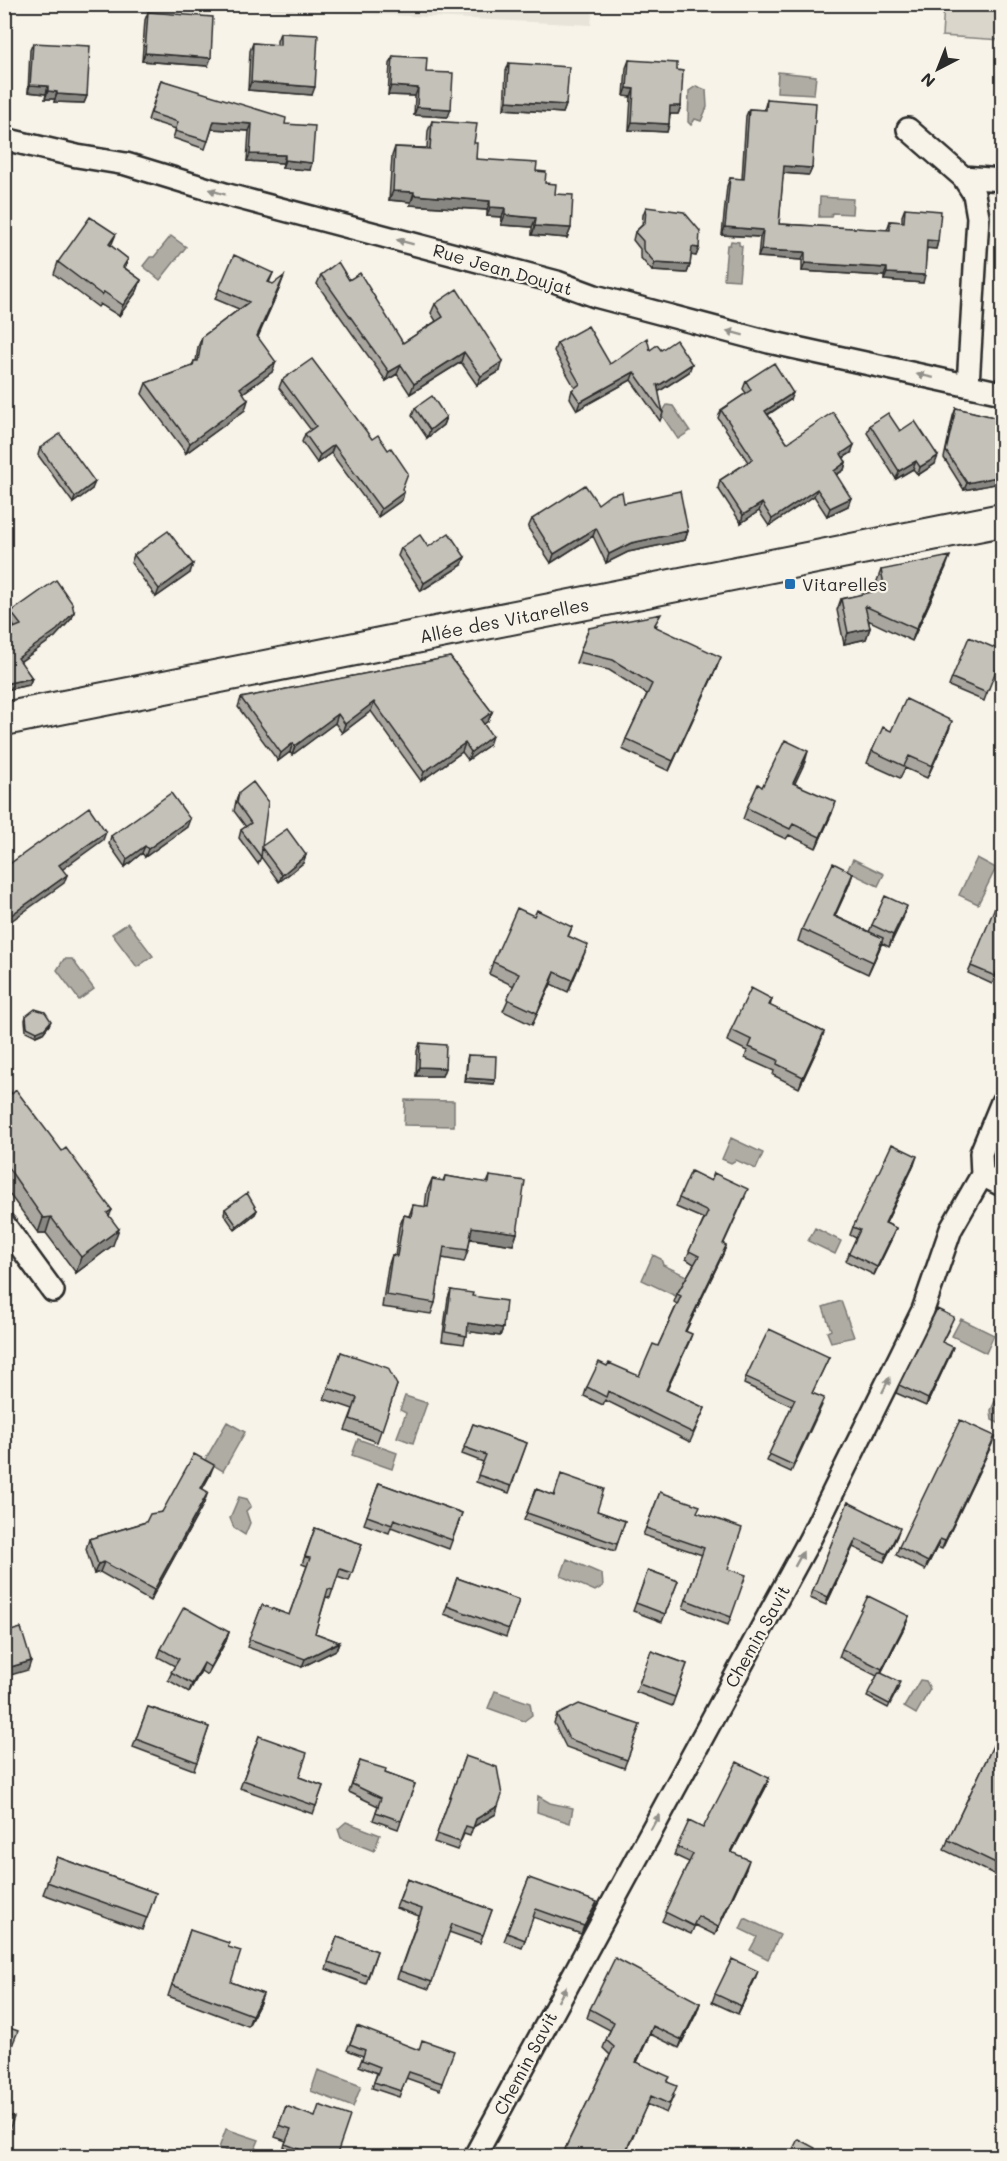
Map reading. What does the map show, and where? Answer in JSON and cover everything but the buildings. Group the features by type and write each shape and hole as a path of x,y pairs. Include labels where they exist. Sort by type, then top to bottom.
{"main road":[{"name":"Allée des Vitarelles","path":"4,719 1002,520"}],"street":[{"path":"909,129 963,177 974,194 978,217 968,385"},
{"name":"Rue Jean Doujat","path":"4,139 126,164 228,195 557,282 596,296 769,342 1002,393"},
{"path":"963,177 1002,180"},
{"name":"Chemin Savit","path":"475,2157 810,1539 922,1310 951,1229 982,1175 981,1153 1002,1102"},
{"path":"982,1175 1002,1185"},
{"path":"4,1224 53,1291"}],"shaded area":[{"path":"593,4 591,25 187,5"},
{"path":"944,5 1002,5 1002,40 942,36"},
{"path":"778,72 816,76 814,94 777,92"},
{"path":"696,86 706,90 707,107 701,121 695,119 691,125 688,122 689,91"},
{"path":"820,197 853,199 852,214 832,213 831,217 819,217"},
{"path":"171,236 186,247 160,280 143,266 150,257 154,257"},
{"path":"731,241 739,242 742,246 739,280 724,279 727,245 730,245"},
{"path":"667,405 673,406 690,431 678,439 661,414"},
{"path":"977,858 996,868 978,904 959,895"},
{"path":"853,859 884,874 878,886 847,871"},
{"path":"128,923 153,956 137,967 112,934"},
{"path":"64,959 72,959 94,989 79,1000 57,970"},
{"path":"405,1100 454,1101 454,1126 404,1125"},
{"path":"731,1138 763,1153 756,1169 736,1160 731,1163 722,1159"},
{"path":"815,1228 841,1241 835,1254 808,1241"},
{"path":"653,1255 661,1259 663,1265 697,1281 688,1302 642,1280"},
{"path":"841,1301 854,1337 831,1342 827,1332 831,1330 823,1307"},
{"path":"961,1319 994,1335 986,1353 952,1336"},
{"path":"405,1396 427,1403 413,1443 397,1437 406,1413 400,1410"},
{"path":"1002,1397 1002,1425 992,1420 991,1410 995,1401"},
{"path":"227,1422 245,1432 223,1471 205,1460"},
{"path":"358,1439 397,1453 392,1469 352,1455"},
{"path":"239,1497 247,1499 251,1506 246,1511 250,1523 245,1535 234,1528 230,1518"},
{"path":"567,1559 602,1574 603,1586 595,1591 561,1576"},
{"path":"920,1680 926,1681 930,1689 916,1714 904,1707"},
{"path":"495,1691 530,1703 532,1715 524,1721 488,1708"},
{"path":"538,1796 550,1803 573,1808 570,1823 537,1812"},
{"path":"346,1822 380,1835 374,1851 341,1838 338,1829"},
{"path":"745,1918 780,1935 768,1959 750,1950 757,1937 740,1929"},
{"path":"318,2070 361,2086 353,2107 311,2091"},
{"path":"226,2129 259,2140 252,2156 242,2156 219,2148"}],"place":[{"name":"Vitarelles","path":"790,584"}]}
